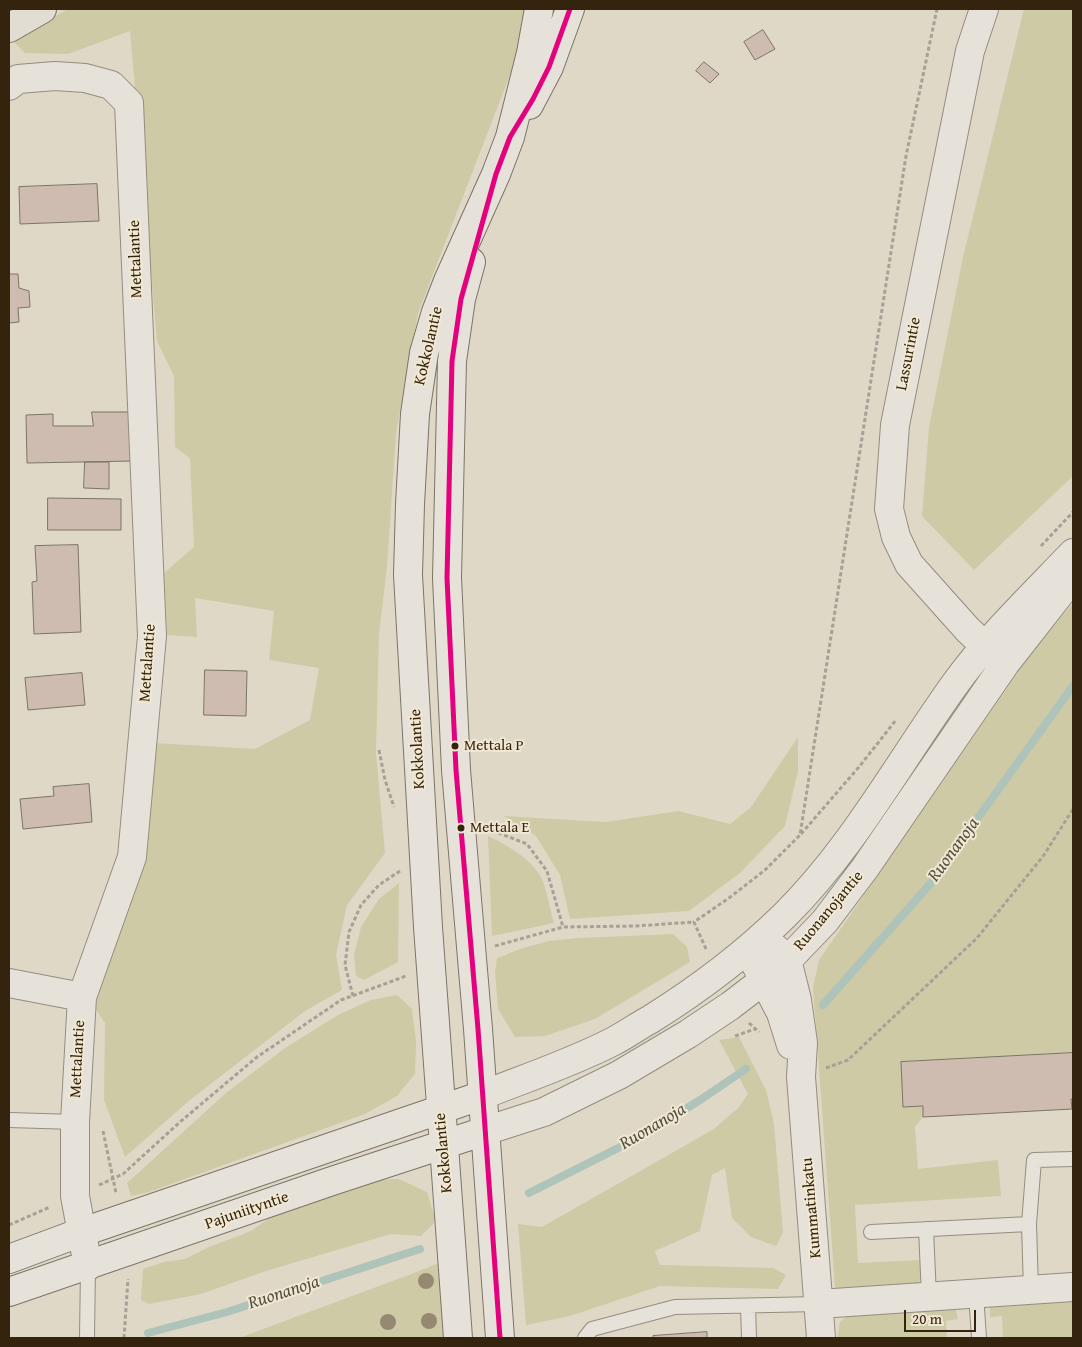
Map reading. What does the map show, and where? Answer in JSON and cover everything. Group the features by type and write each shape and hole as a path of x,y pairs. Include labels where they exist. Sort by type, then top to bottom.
{"highway":[{"path":"9,28 42,9"}],"street":[{"name":"Kokkolantie","path":"458,1338 428,927 408,575 415,414 424,353 436,312 496,174 510,137 531,53 539,9"},
{"name":"Kokkolantie","path":"510,137 549,67 570,9"},
{"name":"Lassurintie","path":"984,9 970,51 894,425 890,509 896,537 908,564 939,600 1005,664"},
{"name":"Mettalantie","path":"9,86 18,79 55,76 85,78 111,85 129,103 152,636 132,857 82,997 75,1122 75,1196 88,1266"},
{"name":"Kokkolantie","path":"496,174 461,299 452,360 447,578 456,770 483,1095 500,1338"},
{"name":"Ruonanojantie","path":"483,1095 569,1062 613,1042 684,998 755,942 785,915 837,857 955,684 985,646 1073,553"},
{"name":"Ruonanojantie","path":"485,1131 544,1112 619,1075 688,1034 730,1006 787,960 825,921 865,868 1005,664 1073,578"},
{"path":"755,942 787,960"},
{"name":"Kummatinkatu","path":"755,942 765,979 781,1013 801,1077"},
{"name":"Kummatinkatu","path":"787,960 797,1000 803,1043 801,1077 821,1338"},
{"path":"9,983 82,997"},
{"name":"Pajuniityntie","path":"9,1259 81,1232 483,1095"},
{"name":"Pajuniityntie","path":"9,1292 332,1181 485,1131"},
{"path":"819,1304 1073,1287"}],"lane":[{"path":"9,1120 75,1122"},
{"path":"1031,1290 1029,1224 1034,1160 1073,1159"},
{"path":"871,1232 1029,1224"},
{"path":"926,1229 929,1297"},
{"path":"87,1338 88,1266"},
{"path":"976,1294 979,1338"},
{"path":"585,1338 592,1329 674,1306 819,1304"},
{"path":"748,1306 749,1338"}],"path":[{"path":"487,948 563,927 636,926 694,922 730,898 765,870 800,835 906,156 937,9"},
{"path":"379,750 385,780 396,815"},
{"path":"801,1077 848,1060 977,938 1044,855 1073,810"},
{"path":"480,826 527,844 547,871 563,927"},
{"path":"353,996 345,965 350,932 361,905 379,885 402,870"},
{"path":"694,922 716,974"},
{"path":"9,1225 123,1174 257,1056 340,1000 406,976"},
{"path":"730,1006 761,1034"}],"shaded area":[{"path":"68,9 525,9 524,24 513,67 418,313 396,433 387,567 379,634 376,753 385,853 347,905 336,955 342,990 305,1011 190,1100 125,1157 104,1100 105,1023 91,1002 155,743 255,749 310,720 319,668 269,660 274,611 195,598 197,637 167,635 164,573 194,547 190,458 175,447 174,376 157,341 130,31 68,54 25,53 13,41"},
{"path":"1024,9 1073,9 1073,476 974,570 922,516 929,427 963,257"},
{"path":"1073,603 1073,1053 901,1062 903,1107 923,1106 923,1117 915,1127 918,1169 998,1160 1001,1196 855,1205 858,1263 921,1260 921,1278 917,1286 835,1288 813,987 819,960 1034,649"},
{"path":"798,737 798,771 785,826 740,873 689,911 570,919 560,875 536,836 504,816 606,822 678,811 730,824 751,807"},
{"path":"488,836 518,853 536,870 545,887 554,923 492,936"},
{"path":"399,883 398,962 364,980 356,976 354,955 361,927 379,899"},
{"path":"673,934 687,947 690,962 595,1019 545,1036 515,1037 498,1009 495,972 497,958 549,941"},
{"path":"397,995 412,1009 416,1041 415,1074 397,1096 365,1114 149,1192 131,1196 127,1183 226,1093 285,1048 338,1015 371,1000"},
{"path":"739,1037 766,1090 774,1124 783,1233 776,1246 751,1237 732,1218 725,1168 712,1175 700,1231 655,1251 660,1265 773,1268 786,1275 778,1289 660,1286 570,1316 526,1325 518,1224 542,1227 714,1129 738,1108 748,1094 719,1040"},
{"path":"399,1179 427,1192 436,1221 421,1236 391,1234 266,1271 201,1294 149,1304 141,1300 143,1269 164,1262 185,1259 209,1247 251,1231 275,1214 370,1180"},
{"path":"439,1263 445,1338 239,1338 414,1273"},
{"path":"1073,1298 1073,1338 1003,1338 1002,1316 990,1317 990,1303"},
{"path":"955,1305 958,1319 946,1321 947,1338 837,1338 840,1322 852,1311"}],"building":[{"path":"763,30 775,49 755,60 744,42"},
{"path":"704,62 719,74 710,83 696,71"},
{"path":"97,184 99,221 20,224 19,187"},
{"path":"9,274 18,274 19,288 29,291 30,307 18,308 19,322 9,323"},
{"path":"92,412 132,412 133,461 27,463 26,415 53,414 53,426 93,426"},
{"path":"85,462 109,462 109,489 84,488"},
{"path":"48,498 121,499 121,530 48,530"},
{"path":"78,545 81,632 34,634 32,582 37,581 35,546"},
{"path":"205,670 247,671 246,716 204,715"},
{"path":"82,673 85,705 28,710 25,678"},
{"path":"89,784 92,822 23,829 20,799 54,796 53,787"},
{"path":"1073,1053 1072,1109 923,1117 923,1106 903,1107 901,1062"},
{"path":"707,1332 707,1338 653,1338 653,1336"}],"waterway":[{"name":"Ruonanoja","path":"823,1005 931,883 1073,686"},
{"name":"Ruonanoja","path":"529,1193 642,1136 746,1069"},
{"name":"Ruonanoja","path":"148,1333 227,1312 420,1249"}],"transit line":[{"path":"500,1338 478,1029 456,770 447,578 452,361 461,299 496,174 510,137 533,99 549,67 570,9"}],"place":[{"name":"Mettala P","path":"455,746"},
{"name":"Mettala E","path":"461,828"}]}
